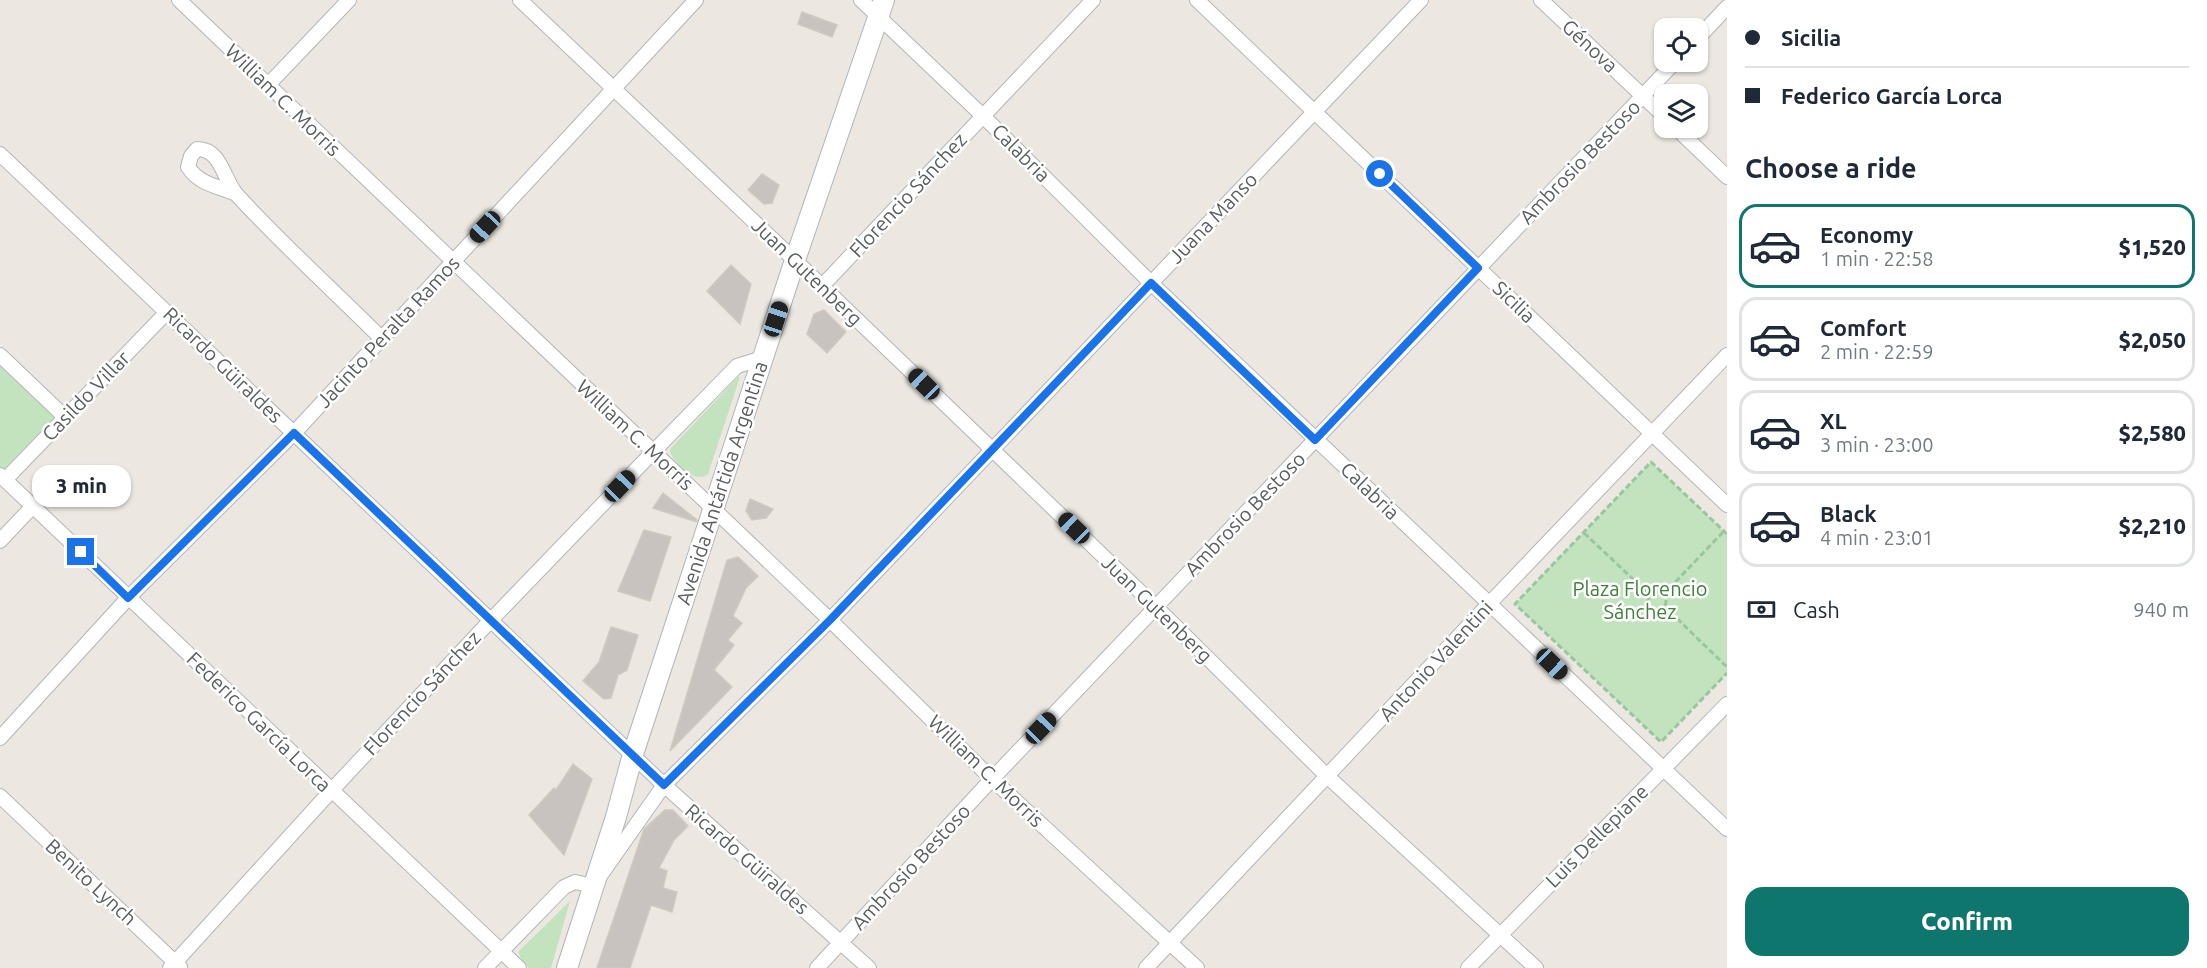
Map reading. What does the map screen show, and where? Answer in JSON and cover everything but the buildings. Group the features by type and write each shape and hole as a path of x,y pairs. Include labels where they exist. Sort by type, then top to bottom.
{"main road":[{"name":"Avenida Antártida Argentina","path":"567,968 616,817 633,754 795,260 881,8"}],"street":[{"name":"William C. Morris","path":"179,0 652,453 830,620 992,779 1197,968"},
{"path":"268,85 349,0"},
{"name":"Juan Gutenberg","path":"520,0 1156,607 1327,776 1536,968"},
{"name":"Jacinto Peralta Ramos","path":"0,738 128,598 294,433 696,0"},
{"name":"Calabria","path":"861,0 881,8 983,116 1151,283 1727,829"},
{"name":"Florencio Sánchez","path":"822,286 1093,0"},
{"name":"Sicilia","path":"1197,0 1727,505"},
{"name":"Juana Manso","path":"594,886 664,785 830,620 1421,0"},
{"name":"Génova","path":"1541,0 1654,106"},
{"path":"1708,27 1727,7"},
{"name":"Ambrosio Bestoso","path":"817,968 992,779 1666,72"},
{"path":"1686,138 1727,177"},
{"name":"Ricardo Güiraldes","path":"0,154 664,785 869,968"},
{"path":"234,193 382,339"},
{"name":"Casildo Villar","path":"3,477 167,312"},
{"path":"0,355 65,417"},
{"name":"Antonio Valentini","path":"1146,968 1727,355"},
{"name":"Florencio Sánchez","path":"176,966 331,791 652,453 737,366 763,358"},
{"name":"Federico García Lorca","path":"3,477 519,968"},
{"path":"0,541 33,506"},
{"name":"Luis Dellepiane","path":"1468,968 1727,704"},
{"name":"Benito Lynch","path":"0,796 176,966"},
{"path":"485,968 564,887 575,882 594,886"}],"path":[{"path":"1663,595 1726,532 1651,462 1515,604 1661,742 1727,673"},
{"path":"1583,533 1650,595"},
{"path":"1663,595 1655,592 1648,600 1651,608 1656,610 1664,606"},
{"path":"1663,595 1664,606"},
{"path":"1664,606 1727,667"}],"green space":[{"path":"0,355 65,417 0,475"},
{"path":"740,377 708,474 697,477 686,472 676,462 670,452 671,448"},
{"name":"Plaza Florencio Sánchez","path":"1651,462 1727,534 1727,673 1661,742 1515,604"},
{"path":"570,901 551,968 529,968 518,952"}],"route":[{"path":"81,552 128,598 294,433 664,785 830,620 1151,283 1315,440 1478,268 1380,174"}]}
